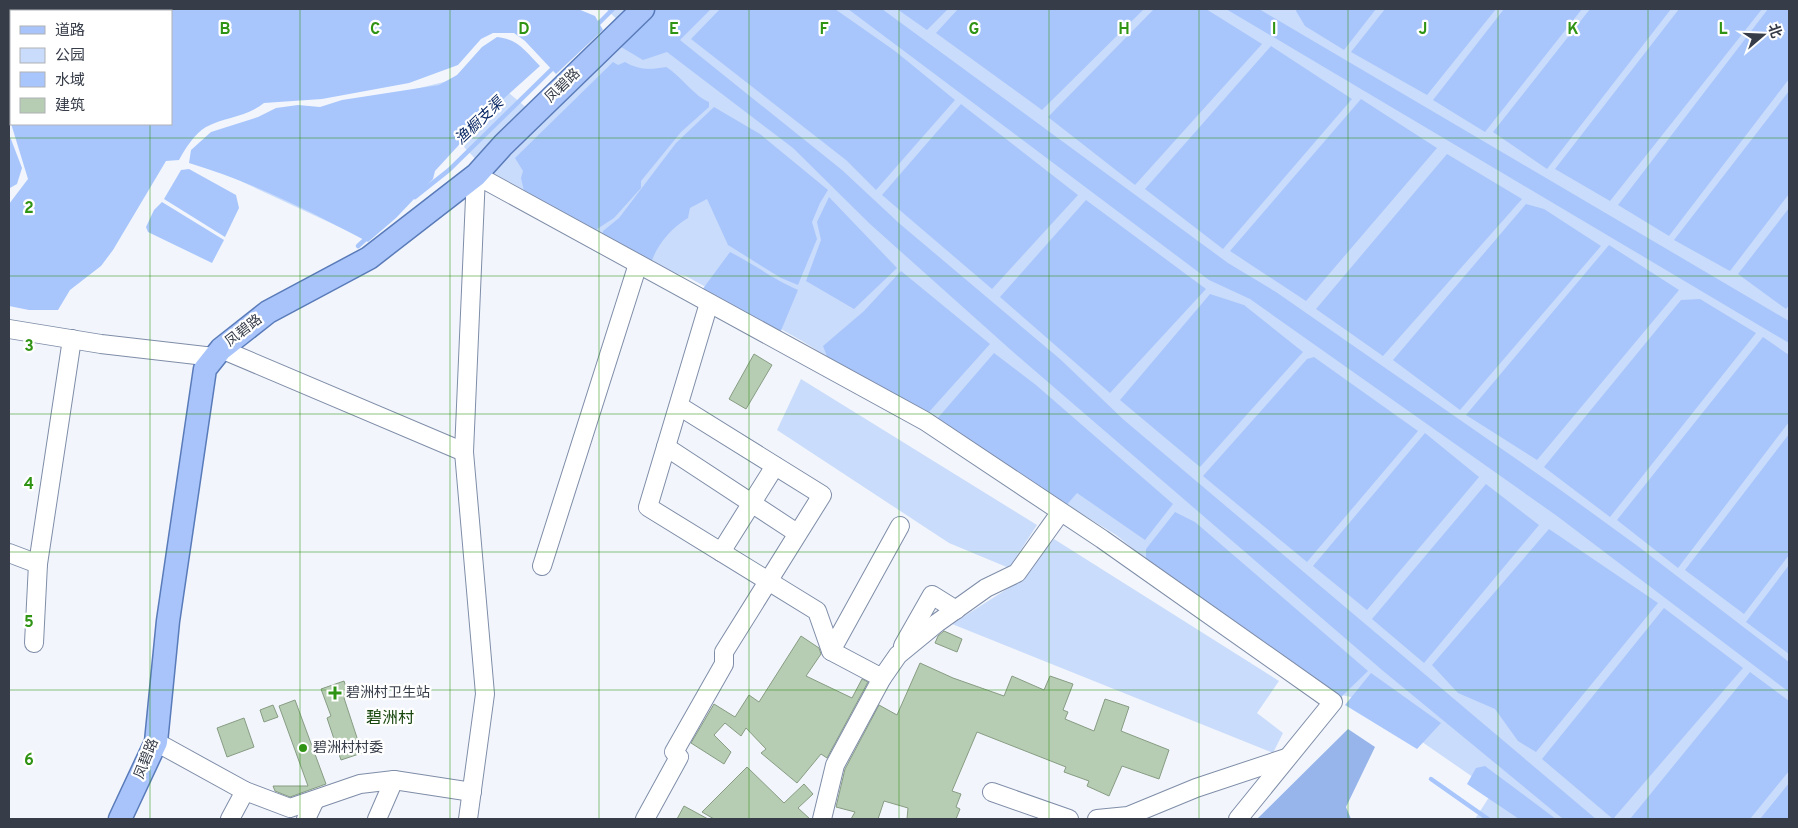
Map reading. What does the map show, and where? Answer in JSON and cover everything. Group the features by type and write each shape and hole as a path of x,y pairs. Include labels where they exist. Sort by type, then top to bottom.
{"main road":[{"name":"凤碧路","path":"120,819 156,742 168,621 205,369 218,353 268,312 369,258 476,175 503,145 643,9"}],"street":[{"path":"468,819 485,694 464,452 476,175 925,421 1060,513 1102,539 1333,702 1238,819"},
{"path":"542,566 638,264"},
{"path":"710,303 648,507 817,611 831,651 882,678"},
{"path":"9,329 72,339 218,353 464,452"},
{"path":"34,644 38,564 72,339"},
{"path":"645,819 679,757 674,752 724,664 724,652 767,580 822,495 679,406"},
{"path":"666,448 798,533"},
{"path":"721,552 775,466"},
{"path":"898,655 986,588 1017,572 1060,513"},
{"path":"831,651 900,526"},
{"path":"9,553 38,564"},
{"path":"822,819 835,765 882,678 898,655 932,595 956,610"},
{"path":"156,742 245,791 290,808 360,784 394,780 472,792"},
{"path":"1097,819 1128,816 1196,788 1288,757"},
{"path":"377,819 394,780"},
{"path":"230,819 245,791"},
{"path":"992,792 1069,819"},
{"path":"306,819 316,800"}],"green space":[{"path":"606,9 1789,9 1789,819 1475,819 1493,791 1360,699 1304,687 1116,535 802,341 686,276 625,264 513,206 492,176 460,143 363,238 210,167 230,135 484,72 541,120 628,30"},
{"path":"801,379 1037,525 1009,568 949,543 777,430"},
{"path":"1054,539 1279,681 1257,713 1283,733 1273,753 952,624 1018,582"}],"shaded area":[{"path":"1348,729 1375,747 1346,807 1351,819 1257,819"}],"water":[{"path":"9,9 38,9 10,10 10,120"},
{"path":"44,9 160,9 159,10"},
{"path":"170,9 578,9 595,16 603,30 556,74 525,41 514,33 493,33 481,39 458,65 409,83 322,99 264,103 243,114 206,127 194,137 179,160 166,161 113,250 101,266 70,290 58,310 29,310 9,306 9,204 28,179 11,125 172,125 172,10 168,10"},
{"path":"653,9 711,9 680,40 842,170 900,224 1060,359 1124,420 1596,819 1563,819 1382,670 1012,351 870,224 793,148 667,52 643,60 616,44"},
{"path":"720,9 835,9 895,51 955,100 876,190 846,160 691,39"},
{"path":"848,9 882,9 1228,263 1276,292 1555,486 1639,547 1789,662 1789,692 1557,516 1250,299 1209,280"},
{"path":"897,9 948,9 927,30"},
{"path":"958,9 1144,9 1042,110 936,33"},
{"path":"1154,9 1206,9 1262,44 1135,185 1048,117"},
{"path":"1226,9 1259,9 1789,321 1789,343"},
{"path":"1297,9 1376,9 1344,50 1305,26 1296,11"},
{"path":"1385,9 1496,9 1427,95 1351,52"},
{"path":"1504,9 1582,9 1485,132 1433,100"},
{"path":"1590,9 1671,9 1547,169 1493,132"},
{"path":"1679,9 1762,9 1610,201 1555,169"},
{"path":"1768,9 1789,9 1789,79 1669,236 1618,205"},
{"path":"497,37 516,43 540,66 491,110 435,171 433,179 396,218 368,242 280,198 235,179 189,163 191,150 211,132 258,117 276,108 298,105 320,107 342,100 439,85 457,75 482,47"},
{"path":"1271,46 1352,99 1223,249 1145,189"},
{"path":"613,62 618,65 625,62 645,69 666,67 698,95 709,102 709,107 681,132 641,181 641,188 614,218 594,231 524,191 521,178 523,171 515,158"},
{"path":"1789,91 1789,194 1730,271 1674,240"},
{"path":"1361,99 1437,148 1306,301 1230,251"},
{"path":"961,104 1078,195 992,289 882,195"},
{"path":"714,107 760,134 828,190 812,222 817,239 798,285 781,278 728,245 707,199 690,208 688,218 665,238 651,263 602,236 603,231 619,218 676,143"},
{"path":"9,134 22,168 17,184 10,188"},
{"path":"1447,154 1522,199 1383,356 1316,309"},
{"path":"189,169 236,195 239,208 225,237 164,199 181,170"},
{"path":"829,197 897,268 854,309 806,281 821,240 817,222"},
{"path":"1086,200 1206,289 1110,393 1000,297"},
{"path":"162,202 224,240 212,263 148,232 146,227 154,210"},
{"path":"1526,204 1544,209 1601,246 1460,410 1393,360"},
{"path":"1789,208 1789,305 1786,309 1738,274"},
{"path":"1609,245 1679,290 1537,460 1466,415"},
{"path":"730,252 798,290 780,333 702,290"},
{"path":"901,271 990,344 929,412 828,359 823,346 864,311"},
{"path":"1210,294 1244,305 1303,352 1200,467 1120,400"},
{"path":"1700,299 1756,333 1610,517 1544,467 1681,300"},
{"path":"1763,337 1789,355 1789,422 1678,568 1617,520"},
{"path":"994,353 1036,385 1173,504 1145,540 1077,493 1064,508 937,419"},
{"path":"1314,357 1418,431 1307,562 1203,476 1307,359"},
{"path":"1425,433 1479,477 1367,610 1313,566"},
{"path":"1789,434 1789,555 1744,614 1685,570"},
{"path":"1486,484 1539,525 1424,663 1372,619"},
{"path":"1175,512 1195,522 1368,671 1339,699 1146,563 1146,549"},
{"path":"1549,529 1658,603 1536,752 1518,741 1495,709 1458,693 1432,665"},
{"path":"1789,565 1789,654 1746,622"},
{"path":"1664,608 1743,668 1613,819 1542,759"},
{"path":"1750,672 1789,701 1789,771 1750,819 1630,819"},
{"path":"1371,673 1441,723 1417,749 1345,705"},
{"path":"1485,766 1556,819 1519,819 1467,784 1476,768"},
{"path":"1789,783 1789,819 1760,819"}],"building":[{"path":"754,354 772,365 746,409 729,399"},
{"path":"944,631 962,639 957,652 935,643 938,636"},
{"path":"801,636 819,648 821,654 806,676 852,698 862,679 868,682 827,758 821,754 797,783 761,753 766,749 746,728 741,736 725,723 714,735 731,752 724,764 691,743 714,704 735,717 749,695 759,702"},
{"path":"920,663 953,678 1004,696 1012,676 1044,690 1050,676 1073,684 1063,710 1068,712 1065,719 1094,731 1105,699 1129,707 1121,731 1169,750 1159,779 1122,766 1109,796 1087,786 1089,781 1064,772 1066,767 977,732 952,791 961,794 956,807 960,809 956,819 907,819 908,808 884,801 878,819 851,819 855,812 836,807 845,769 879,705 897,715"},
{"path":"344,681 349,696 344,698 362,753 341,760 327,718 331,716 321,689"},
{"name":"碧洲村村委","path":"295,700 326,784 290,797 275,791 273,786 308,786 279,706"},
{"path":"273,705 278,717 264,722 260,710"},
{"path":"244,718 254,747 227,757 217,728"},
{"path":"747,767 784,803 804,784 813,794 798,808 810,819 714,819 702,812"},
{"path":"684,806 708,819 677,819"}],"waterway":[{"name":"渔橱支渠","path":"595,27 613,9"},
{"name":"渔橱支渠","path":"415,197 449,170 555,66"},
{"name":"渔橱支渠","path":"358,246 369,236"},
{"path":"1431,779 1488,819"}],"place":[{"name":"碧洲村卫生站","path":"335,693"},
{"name":"碧洲村村委","path":"303,748"}],"district":[{"name":"碧洲村","path":"390,719"}]}
